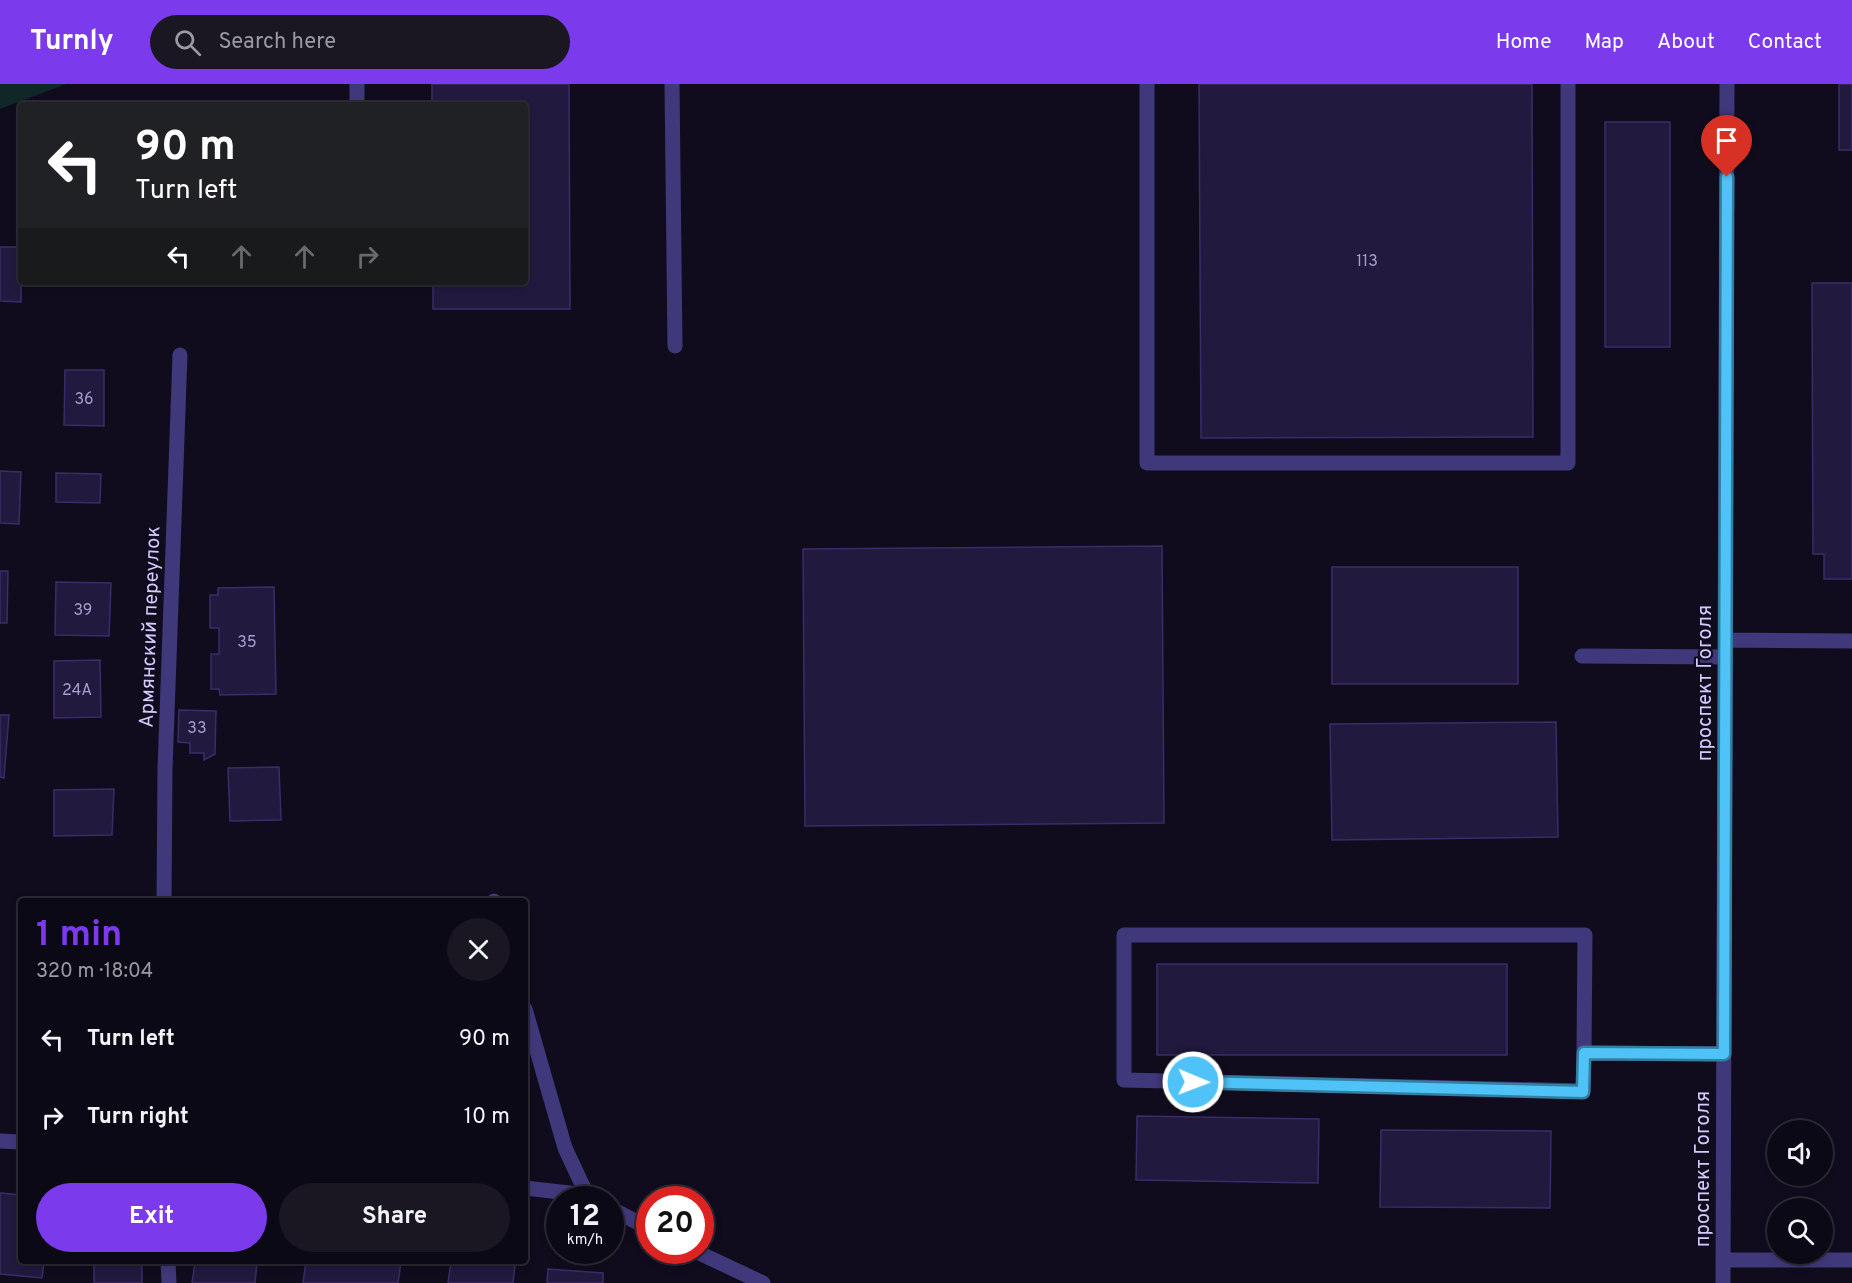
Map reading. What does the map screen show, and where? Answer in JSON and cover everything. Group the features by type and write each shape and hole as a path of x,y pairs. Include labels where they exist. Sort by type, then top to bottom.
{"street":[{"path":"357,84 357,102"},
{"path":"672,84 675,346"},
{"path":"1147,84 1148,463 1568,463 1568,84"},
{"name":"проспект Гоголя","path":"1723,1283 1727,84"},
{"name":"Армянский переулок","path":"164,898 165,757 180,354"},
{"path":"1725,640 1852,640"},
{"path":"1582,656 1725,657"},
{"path":"1124,935 1585,935 1584,1053 1583,1092 1124,1080 1124,935"},
{"path":"528,1019 565,1148 585,1186"},
{"path":"1584,1053 1724,1054"},
{"path":"0,1141 18,1142"},
{"path":"528,1188 546,1191"},
{"path":"714,1260 763,1283"},
{"path":"1723,1260 1852,1260"},
{"path":"168,1264 169,1283"}],"green space":[{"path":"0,84 66,84 18,102 0,109"}],"building":[{"path":"432,84 569,84 570,309 433,309 433,285 528,285 528,102 432,102"},
{"path":"1199,84 1532,84 1533,437 1201,438"},
{"path":"1839,84 1852,84 1852,150 1839,150"},
{"path":"1605,122 1670,122 1670,347 1605,347"},
{"path":"0,247 18,247 18,285 21,285 21,302 0,301"},
{"path":"1812,283 1852,283 1852,579 1824,579 1824,554 1813,554"},
{"path":"65,370 104,370 104,426 64,425"},
{"path":"0,471 21,472 19,524 0,523"},
{"path":"56,473 101,474 100,503 56,502"},
{"path":"1162,546 1164,823 805,826 803,549"},
{"path":"1332,567 1518,567 1518,684 1332,684"},
{"path":"0,571 8,571 7,623 0,623"},
{"path":"56,582 111,583 109,636 55,635"},
{"path":"274,587 276,694 220,695 219,689 211,689 211,654 219,654 219,628 210,628 210,595 218,595 218,588"},
{"path":"100,660 101,717 54,718 54,661"},
{"path":"179,710 216,711 215,754 204,760 204,753 190,753 190,743 178,742"},
{"path":"0,715 9,715 4,778 0,777"},
{"path":"1556,722 1558,837 1332,840 1330,724"},
{"path":"279,767 281,820 230,821 228,768"},
{"path":"114,789 112,835 54,836 54,790"},
{"path":"1157,964 1507,964 1507,1055 1157,1055"},
{"path":"1137,1116 1319,1119 1318,1183 1136,1180"},
{"path":"1381,1130 1551,1131 1550,1208 1380,1207"},
{"path":"0,1193 18,1195 18,1264 44,1264 42,1278 0,1274"},
{"path":"94,1264 142,1264 142,1283 94,1283"},
{"path":"195,1264 257,1264 255,1283 192,1283"},
{"path":"306,1264 401,1264 398,1283 303,1283"},
{"path":"451,1264 515,1265 513,1283 448,1283"},
{"path":"548,1269 603,1273 603,1283 547,1283"}],"route":[{"path":"1193,1082 1583,1092 1584,1053 1724,1054 1727,177"}]}
